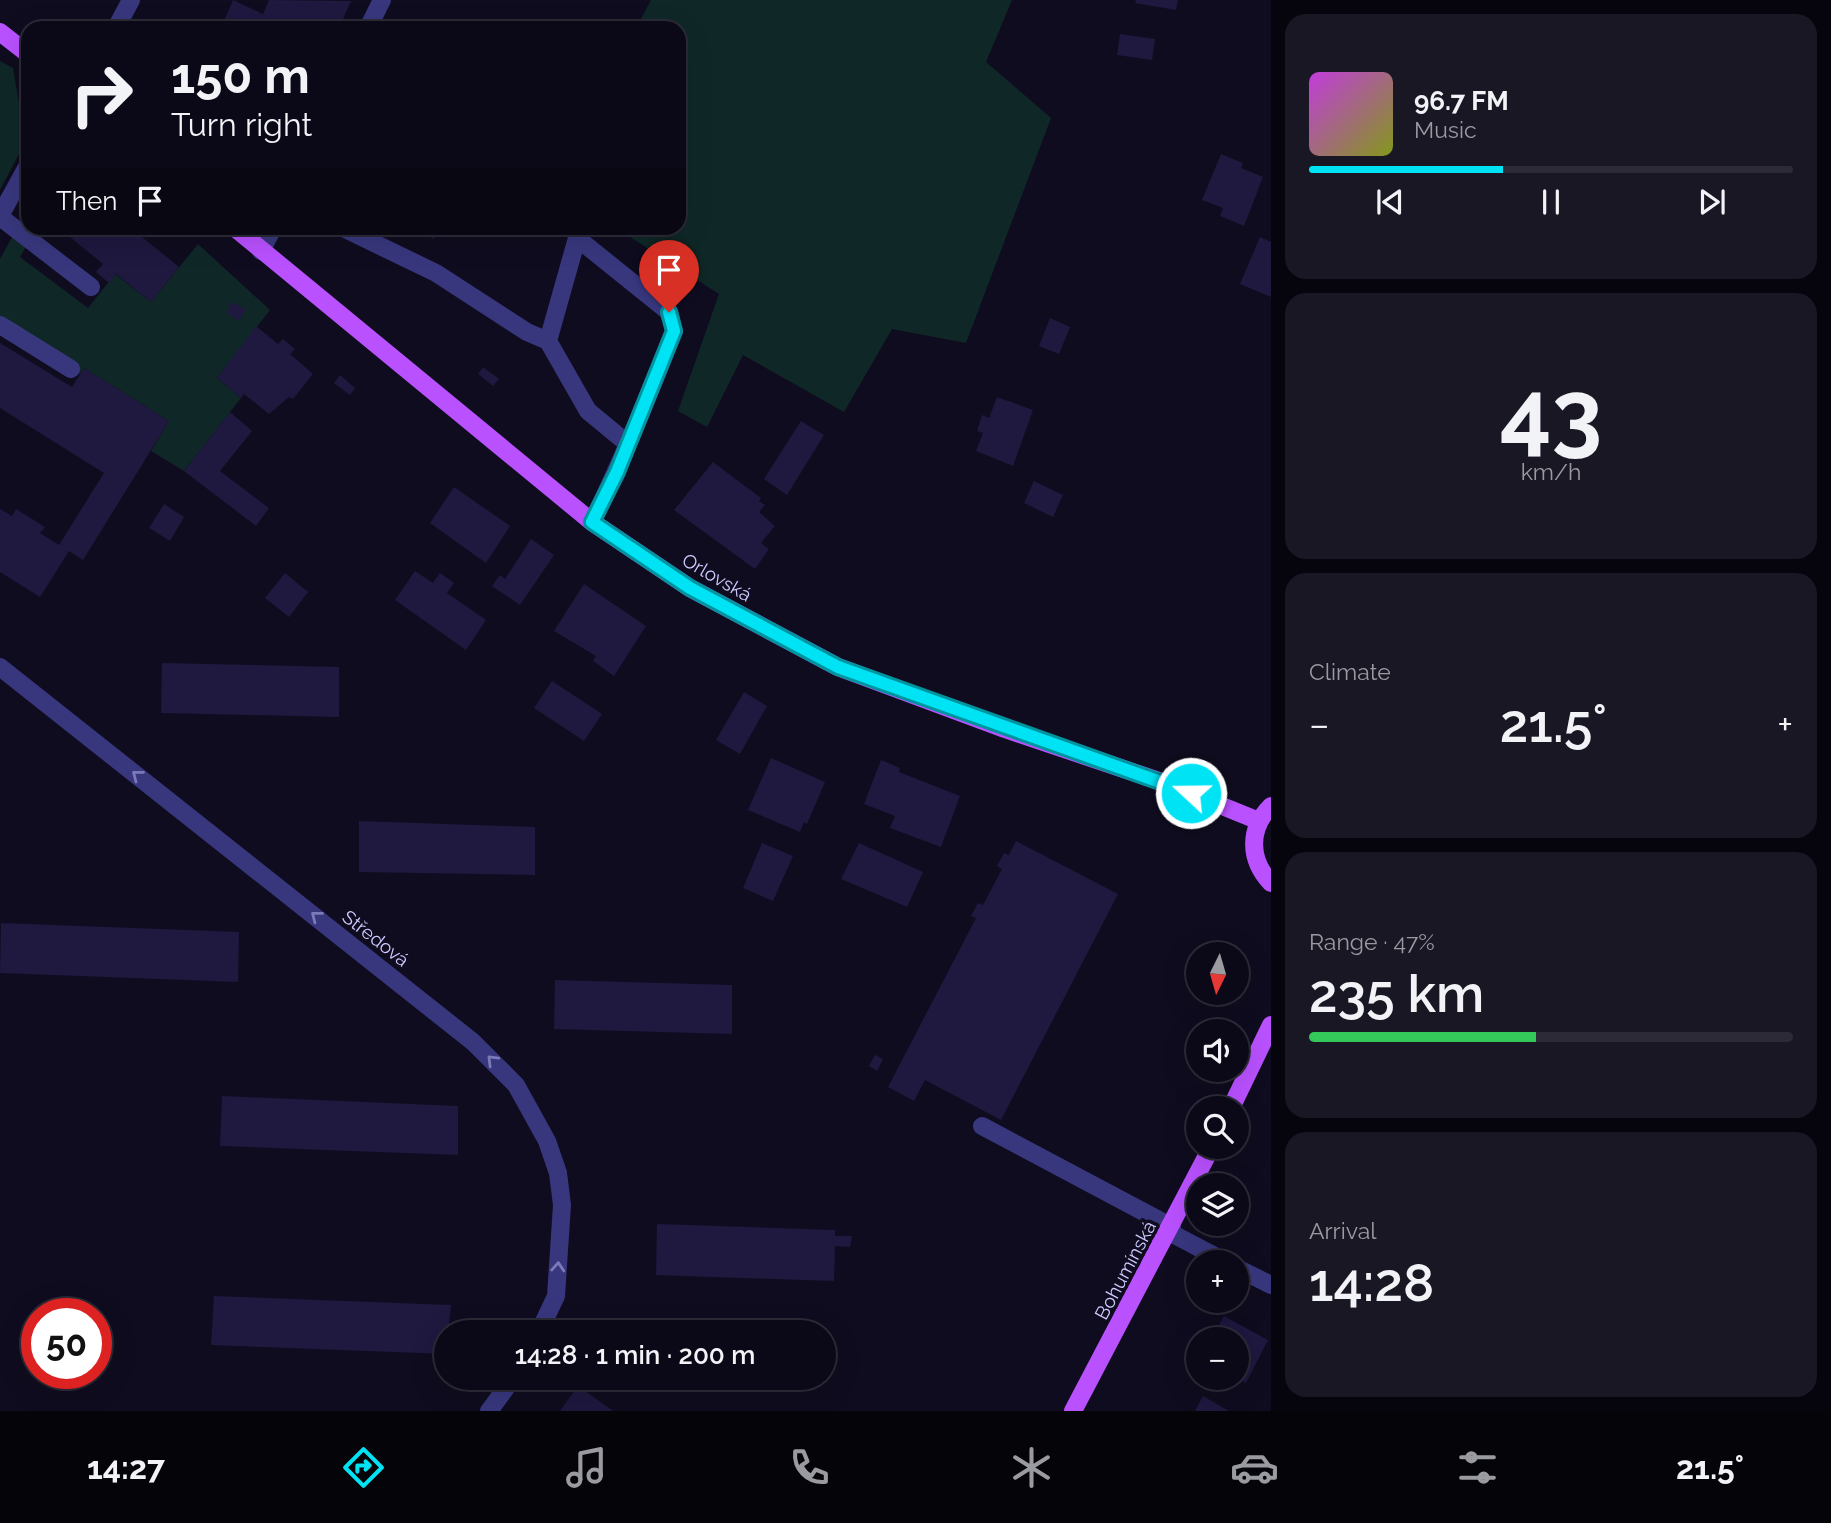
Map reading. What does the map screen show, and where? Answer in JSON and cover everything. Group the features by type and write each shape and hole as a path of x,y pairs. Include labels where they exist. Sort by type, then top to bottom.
{"main road":[{"path":"0,32 21,48"},
{"name":"Orlovská","path":"243,235 592,522 690,588 838,667 1005,729 1168,784 1259,821"},
{"path":"1271,806 1259,821 1254,837 1254,853 1259,869 1271,883"},
{"path":"1237,1096 1271,1025"},
{"name":"Bohumínská","path":"1073,1411 1205,1159"}],"street":[{"path":"120,21 131,0"},
{"path":"372,21 382,0"},
{"path":"21,178 0,217 21,233"},
{"path":"23,235 91,288"},
{"path":"261,251 269,235"},
{"path":"357,235 436,273 527,332 548,341 589,411 628,444"},
{"path":"548,341 578,238 669,312 674,331 628,444 592,522"},
{"path":"0,325 71,369"},
{"name":"Středová","path":"0,667 454,1026 516,1085 551,1152 558,1173 562,1205 556,1296 545,1320"},
{"path":"982,1126 1206,1250"},
{"path":"1249,1274 1271,1285"},
{"path":"489,1411 504,1390"}],"green space":[{"path":"651,0 1012,0 986,62 1051,118 966,343 892,329 844,412 743,355 707,427 678,411 719,294 627,235 686,235 686,21 640,21"},
{"path":"0,61 13,68 21,106 21,150 0,190"},
{"path":"21,221 21,235 33,235 20,257 88,308 115,274 151,302 198,244 270,310 217,378 241,398 184,471 151,451 169,421 84,368 80,374 0,325 0,259"}],"building":[{"path":"233,0 263,14 269,0 351,1 342,21 224,21"},
{"path":"1136,0 1178,0 1176,10 1135,3"},
{"path":"1120,34 1155,39 1152,60 1117,55"},
{"path":"1221,154 1243,163 1241,168 1263,177 1244,226 1220,216 1223,208 1202,200"},
{"path":"68,235 140,235 179,267 151,302 116,274 109,283 96,272 103,264"},
{"path":"1260,237 1271,242 1271,297 1240,284"},
{"path":"231,302 246,309 239,321 227,314"},
{"path":"1050,318 1070,327 1059,354 1039,346"},
{"path":"256,326 278,344 283,339 295,349 290,354 313,374 293,399 289,397 269,414 244,394 241,398 217,378"},
{"path":"0,343 72,387 84,368 169,421 83,560 69,551 40,597 0,572 0,509 12,516 16,509 45,527 40,533 59,545 104,473 0,408"},
{"path":"483,367 499,379 493,386 478,374"},
{"path":"340,375 355,388 350,395 334,383"},
{"path":"997,397 1033,410 1013,466 976,451 983,433 977,431 982,415 989,418"},
{"path":"230,412 252,431 220,471 269,508 256,526 184,471"},
{"path":"801,421 824,435 787,495 764,479"},
{"path":"713,462 761,498 759,501 765,505 759,512 775,526 761,543 769,549 755,569 674,510"},
{"path":"1034,481 1063,495 1053,517 1024,503"},
{"path":"454,487 510,526 486,563 430,523"},
{"path":"164,504 184,517 170,541 149,528"},
{"path":"531,539 554,555 520,605 492,586 500,575 505,579"},
{"path":"415,571 433,583 440,573 454,583 447,593 486,620 466,650 395,600"},
{"path":"285,573 308,592 289,617 265,598"},
{"path":"584,584 646,626 614,676 593,661 596,656 554,631"},
{"path":"162,663 339,667 339,717 161,713"},
{"path":"552,681 602,714 584,741 534,708"},
{"path":"744,692 767,706 740,754 716,740"},
{"path":"771,758 825,782 807,824 804,822 800,832 748,810"},
{"path":"881,760 900,768 899,772 960,796 941,847 890,828 895,816 864,804"},
{"path":"359,821 535,827 535,875 359,872"},
{"path":"1016,841 1118,894 1001,1120 925,1080 914,1101 888,1087 976,918 971,916 978,903 983,905 1002,869 997,866 1004,853 1009,855"},
{"path":"762,843 793,856 773,901 743,888"},
{"path":"859,843 923,872 907,907 841,879"},
{"path":"1,923 239,932 238,982 0,973"},
{"path":"555,980 732,985 732,1034 554,1029"},
{"path":"875,1055 883,1059 877,1071 869,1066"},
{"path":"222,1096 458,1106 458,1155 220,1146"},
{"path":"657,1224 835,1230 835,1236 852,1236 850,1247 835,1246 834,1281 656,1275"},
{"path":"214,1296 451,1305 449,1320 434,1320 434,1354 211,1345"},
{"path":"1224,1316 1244,1327 1218,1327"},
{"path":"1249,1330 1268,1340 1249,1377"},
{"path":"575,1390 584,1390 613,1411 560,1411"},
{"path":"1203,1396 1229,1411 1195,1411"}],"route":[{"path":"669,312 674,331 617,472 592,522 690,588 838,667 1005,729 1191,793"}]}
